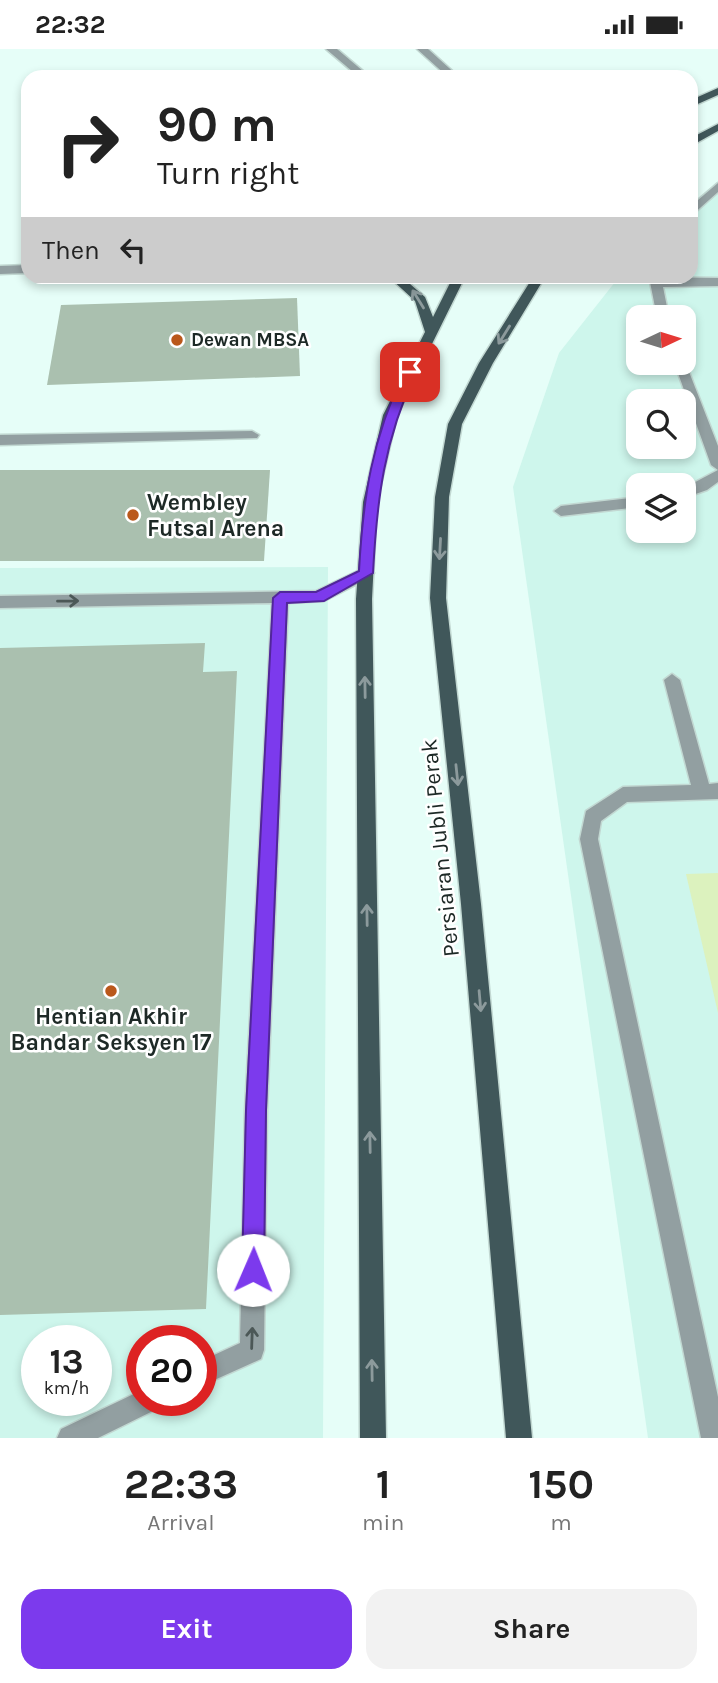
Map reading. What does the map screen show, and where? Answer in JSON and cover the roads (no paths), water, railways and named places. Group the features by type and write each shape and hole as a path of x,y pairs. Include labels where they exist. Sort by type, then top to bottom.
{"main road":[{"path":"698,101 718,92"},
{"path":"698,139 718,127"},
{"path":"403,284 421,300 430,329"},
{"path":"373,1438 366,573 370,502 390,415 430,329 455,284"},
{"name":"Persiaran Jubli Perak","path":"519,1438 471,904 438,598 442,497 455,424 486,363 535,284"}],"street":[{"path":"331,49 356,70"},
{"path":"422,49 446,70"},
{"path":"698,206 718,186"},
{"path":"0,270 21,269"},
{"path":"698,281 718,282"},
{"path":"656,284 660,305"},
{"path":"685,375 718,465"},
{"path":"0,440 252,435"},
{"path":"696,489 718,475"},
{"path":"561,511 626,504"},
{"path":"0,602 318,597 366,573"},
{"path":"217,1366 252,1350 256,1110 280,598"},
{"path":"672,680 710,792 623,795 593,817 589,839 714,1438"},
{"path":"69,1438 126,1411"}],"place":[{"name":"Dewan MBSA","path":"177,340"},
{"name":"Wembley Futsal Arena","path":"133,515"},
{"name":"Hentian Akhir Bandar Seksyen 17","path":"111,991"}]}
